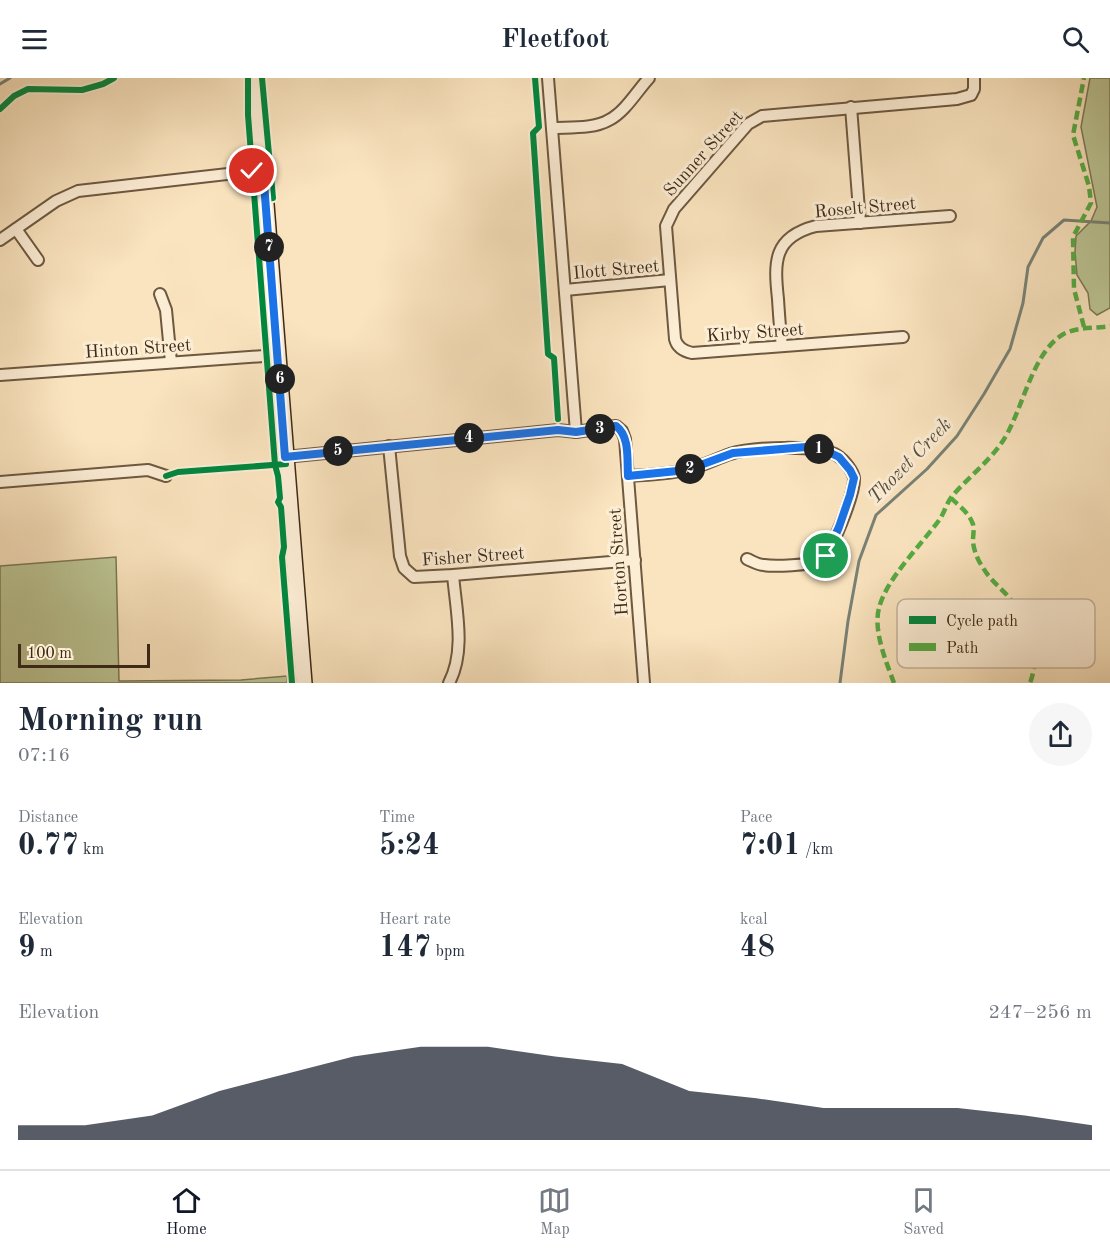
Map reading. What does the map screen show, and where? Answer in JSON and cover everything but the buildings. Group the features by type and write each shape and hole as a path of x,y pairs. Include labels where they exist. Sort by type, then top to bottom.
{"street":[{"path":"256,78 304,683"},
{"path":"285,457 558,430 576,432 548,78"},
{"path":"552,128 608,121 649,78"},
{"name":"Sunner Street","path":"670,280 666,234 669,217 748,124 771,114 957,99 970,94 974,89 974,78"},
{"path":"850,107 860,223"},
{"path":"0,240 56,201 78,191 263,170"},
{"name":"Roselt Street","path":"782,346 775,262 781,247 791,237 806,229 950,216"},
{"path":"16,230 38,260"},
{"name":"Ilott Street","path":"565,290 670,280"},
{"name":"Kirby Street","path":"670,280 676,345 685,352 903,337"},
{"path":"160,294 166,310 171,362"},
{"name":"Hinton Street","path":"0,375 278,355"},
{"name":"Horton Street","path":"576,432 616,426 622,431 625,439 644,683"},
{"name":"Fisher Street","path":"389,446 400,556 404,568 414,577 635,560"},
{"path":"628,476 687,470 733,453 760,450 806,447 822,449 839,457 854,478 839,527 826,556 819,561 763,565 747,559"},
{"path":"0,482 148,470 166,476"},
{"path":"449,683 456,671 459,654 453,575"}],"green space":[{"path":"1090,78 1110,78 1110,308 1097,315 1090,309 1088,293 1077,275 1075,252 1076,236 1091,221 1097,207 1081,127"},
{"path":"116,557 119,681 241,680 287,676 287,683 0,683 0,566"}],"waterway":[{"path":"0,84 10,78"},
{"name":"Thozet Creek","path":"840,683 859,561 876,515 927,469 957,436 984,394 1010,349 1023,303 1028,267 1043,238 1064,220 1110,223"}],"marked path":[{"path":"1084,78 1073,135 1089,186 1091,203 1073,237 1074,289 1084,327"},
{"path":"894,683 881,646 878,626 879,608 889,585 940,519 953,495 1000,445 1008,433 1034,371 1051,344 1062,335 1074,330 1110,326"},
{"path":"951,498 973,524 974,546 980,563 1010,599"},
{"path":"1030,683 1033,668"}],"cycle path":[{"path":"0,109 14,96 28,89 82,90 114,78"},
{"path":"248,78 248,115 275,465 280,498 278,502 281,507 284,547 282,557 292,683"},
{"path":"262,78 273,198 265,199"},
{"path":"535,78 539,127 533,133 548,354 554,358 558,419"},
{"path":"166,476 178,472 286,464"}],"route":[{"path":"252,171 263,170 285,457 558,430 576,432 616,426 622,431 625,439 628,476 687,470 733,453 806,447 822,449 839,457 854,478 839,527 826,556"}]}
